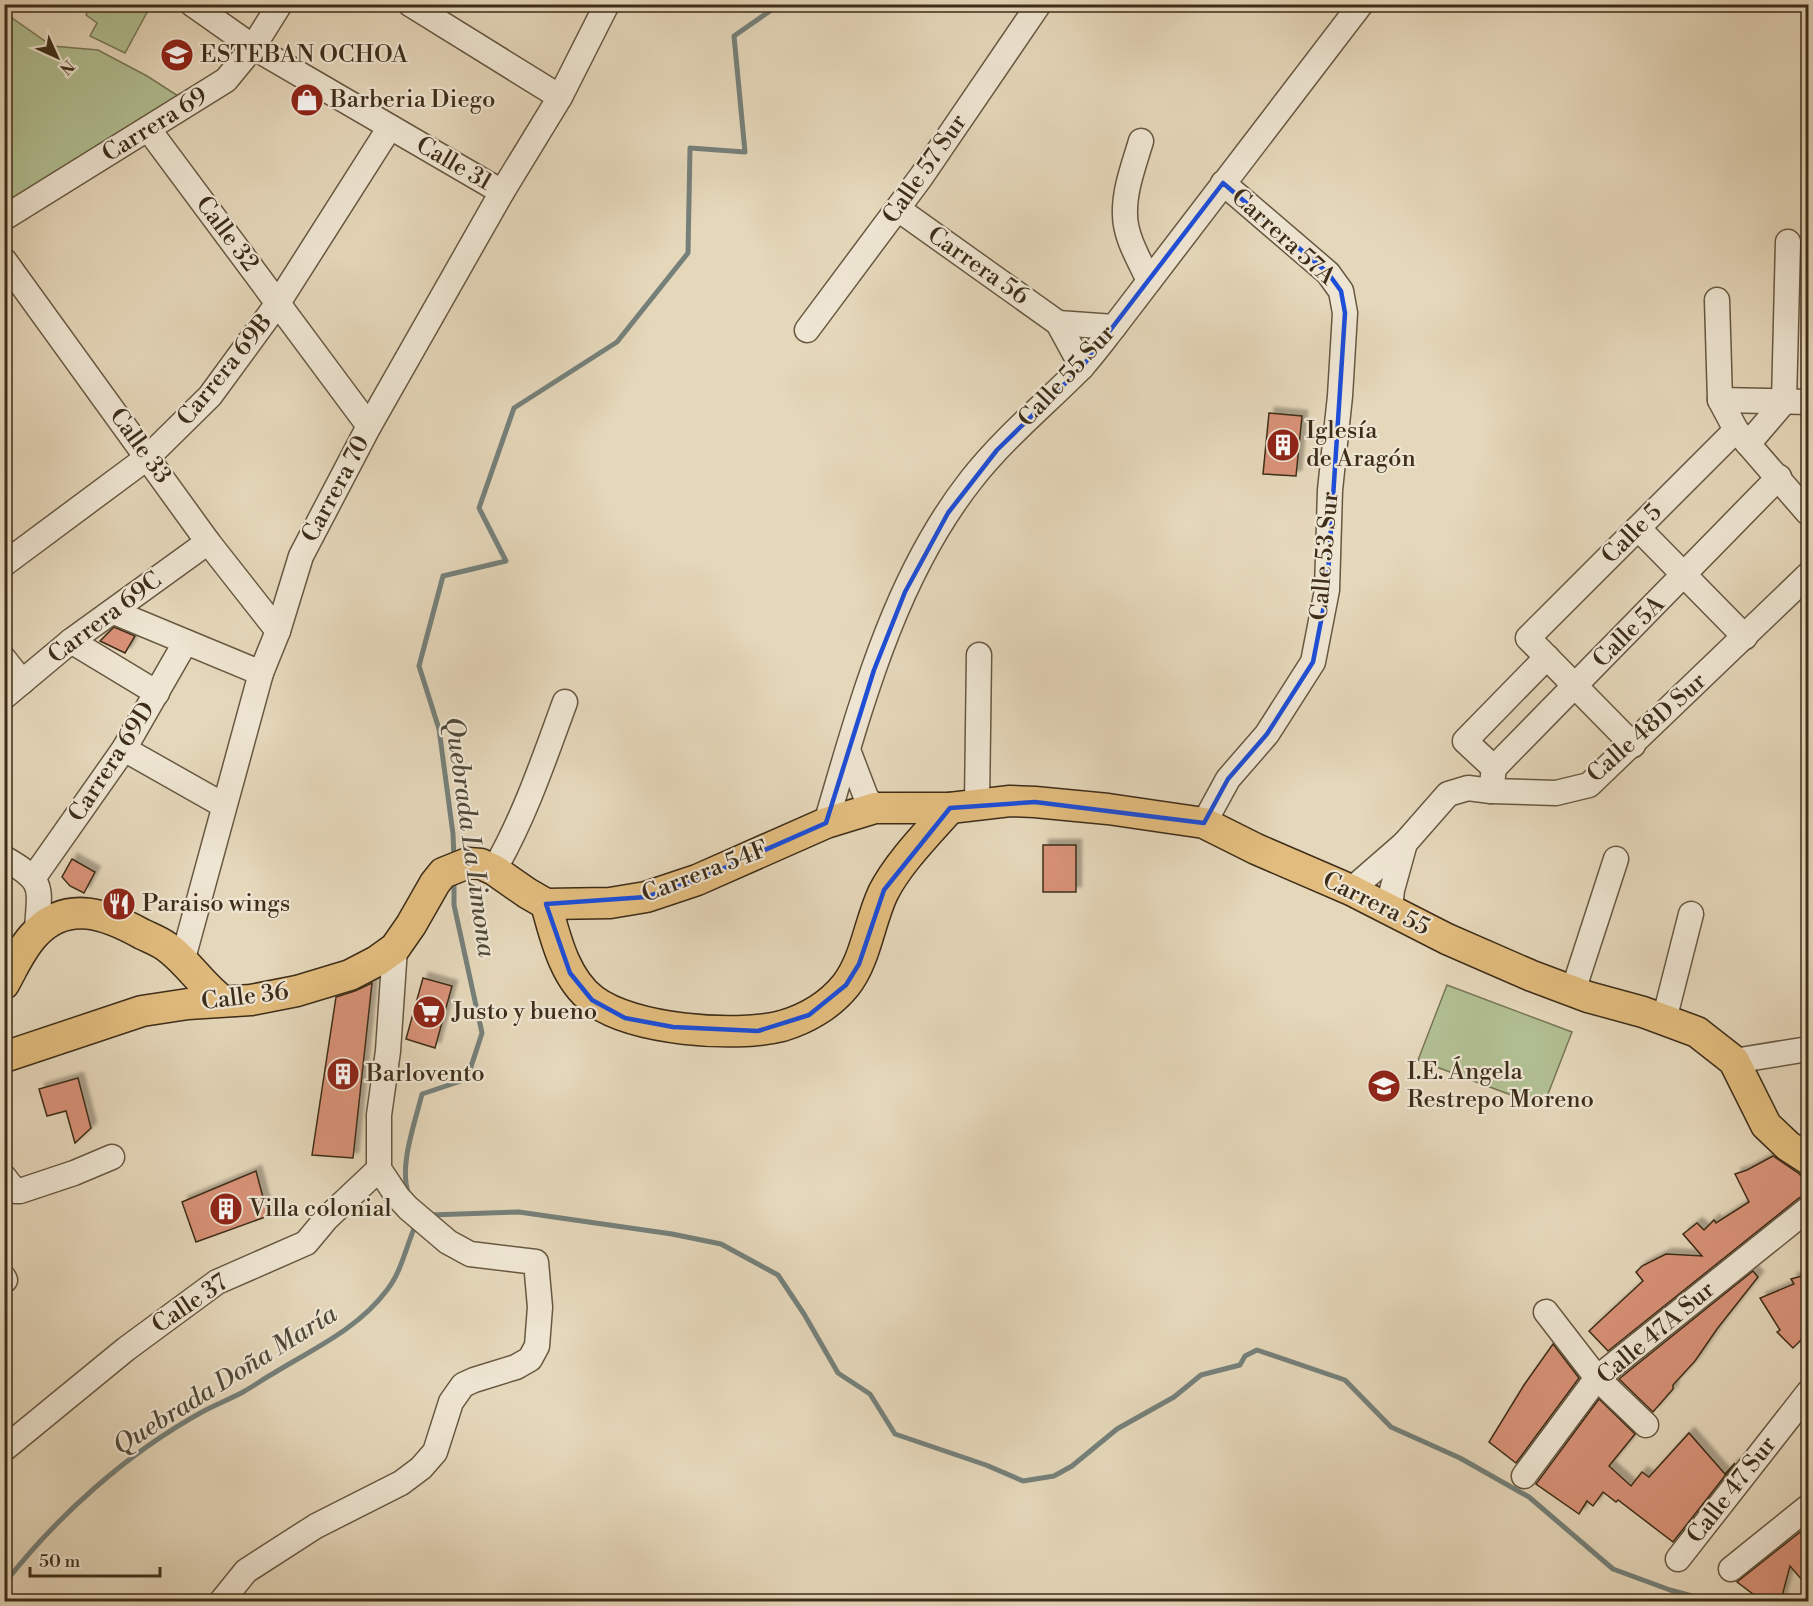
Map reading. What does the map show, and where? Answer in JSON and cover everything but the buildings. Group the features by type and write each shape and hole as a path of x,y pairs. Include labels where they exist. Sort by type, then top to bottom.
{"main road":[{"name":"Carrera 55","path":"875,807 1035,802 1108,809 1204,823 1256,849 1351,890 1447,939 1573,991 1696,1032 1734,1061 1766,1125 1788,1146 1809,1160"},
{"path":"468,869 527,893 546,904 557,942 570,973 592,1000 625,1018 674,1028 758,1031 809,1015 828,1003 846,985 859,964 884,890 918,844 964,806"},
{"name":"Carrera 54F","path":"546,904 610,903 646,897 697,880 826,823 875,807"},
{"name":"Calle 36","path":"4,1057 142,1011 223,1001 251,1000 297,991 350,975 377,961 395,948 435,883 468,869"},
{"path":"4,984 20,954 37,932 54,920 75,913 96,914 180,947 223,1001"},
{"path":"142,1011 161,992 180,947"}],"street":[{"name":"Calle 31","path":"192,4 253,47 502,192"},
{"name":"Carrera 69","path":"4,218 226,80 253,47 280,4"},
{"path":"410,4 560,97"},
{"name":"Carrera 70","path":"180,947 224,805 261,673 278,631 301,556 369,426 502,192 560,97 608,4"},
{"name":"Calle 57 Sur","path":"807,330 898,209 1039,4"},
{"name":"Calle 55 Sur","path":"826,823 874,670 905,592 925,550 948,513 971,479 997,450 1082,367 1361,4"},
{"name":"Carrera 69B","path":"4,564 148,457 210,396 278,303 390,127"},
{"name":"Calle 32","path":"149,129 369,426"},
{"path":"1141,141 1129,182 1125,215 1129,235 1149,281"},
{"name":"Carrera 57A","path":"1223,183 1328,273 1341,291"},
{"name":"Carrera 56","path":"898,209 1058,323 1082,367"},
{"path":"1784,402 1788,242"},
{"name":"Calle 33","path":"4,260 208,542 278,631"},
{"name":"Calle 53 Sur","path":"1204,823 1228,779 1267,734 1312,662 1327,590 1330,490 1340,396 1345,313 1341,291"},
{"path":"1717,300 1720,400 1742,437 1809,513"},
{"path":"1058,323 1114,327"},
{"path":"1720,400 1809,402"},
{"name":"Calle 5","path":"1547,657 1528,638 1638,528 1784,402"},
{"name":"Calle 5A","path":"1492,779 1575,686 1779,477"},
{"path":"1638,528 1745,637"},
{"name":"Carrera 69C","path":"13,689 71,641 208,542"},
{"name":"Calle 48D Sur","path":"1405,843 1448,794 1492,779 1556,793 1589,785 1809,575"},
{"path":"114,612 261,673"},
{"path":"71,641 157,693"},
{"name":"Carrera 69D","path":"34,877 124,749 185,643"},
{"path":"964,806 979,655"},
{"path":"1492,779 1465,741 1547,657 1633,745"},
{"path":"4,659 13,689"},
{"path":"468,869 515,832 565,702"},
{"path":"124,749 224,805"},
{"path":"849,750 866,797 875,807"},
{"path":"1351,890 1405,843"},
{"path":"1390,909 1392,890 1405,843"},
{"path":"4,858 34,877 39,888 37,932"},
{"path":"1573,991 1616,860"},
{"path":"1664,1020 1691,914"},
{"path":"221,1602 246,1571 316,1526 400,1483 421,1468 435,1452 451,1402 463,1385 516,1367 530,1359 537,1346 540,1307 536,1262 470,1254 448,1242 408,1208 379,1169 380,1115 388,1051 395,948"},
{"path":"1734,1061 1809,1049"},
{"path":"4,1177 15,1191 20,1191 75,1173 112,1157"},
{"name":"Calle 37","path":"4,1449 126,1349 216,1282 306,1243 326,1219 379,1169"},
{"name":"Calle 47A Sur","path":"1524,1476 1597,1378 1809,1209"},
{"path":"1546,1312 1597,1378 1646,1425"},
{"name":"Calle 47 Sur","path":"1678,1559 1809,1393"},
{"path":"1731,1569 1809,1507"}],"highlighted area":[{"path":"1223,183 1328,273 1341,291 1345,313 1327,590 1313,662 1267,734 1228,779 1204,823 1035,802 950,808 884,890 859,964 846,985 809,1015 758,1031 673,1027 625,1018 592,1000 570,973 546,904 646,897 697,880 826,823 874,670 905,592 948,513 997,450 1082,367"}],"green space":[{"path":"91,4 151,5 125,53 90,36 97,23 86,15"},
{"path":"5,13 52,46 98,50 147,76 186,101 5,213"},
{"path":"1447,985 1572,1032 1543,1107 1418,1060"}],"waterway":[{"name":"Quebrada La Limona","path":"454,858 439,729 419,666 443,576 506,561 479,508 514,408 617,342 688,253 690,148 745,152 734,36 780,4"},
{"name":"Quebrada La Limona","path":"409,1195 406,1184 406,1158 422,1094 467,1079 482,1033 454,905 454,879"},
{"name":"Quebrada Doña María","path":"430,1215 519,1212 672,1234 721,1244 778,1275 804,1314 838,1373 870,1394 895,1434 986,1465 1023,1481 1054,1476 1072,1466 1117,1429 1174,1397 1201,1375 1240,1365 1245,1356 1257,1350 1345,1380 1391,1427 1460,1458 1529,1497 1613,1569 1670,1590 1714,1602"},
{"name":"Quebrada Doña María","path":"4,1584 70,1511 94,1488 146,1447 202,1412 243,1392 319,1346 363,1316 392,1283 416,1224"}],"place":[{"name":"ESTEBAN OCHOA","path":"177,55"},
{"name":"Barberia Diego","path":"307,100"},
{"name":"Iglesía de Aragón","path":"1283,445"},
{"name":"Paraiso wings","path":"119,904"},
{"name":"Justo y bueno","path":"429,1012"},
{"name":"Barlovento","path":"343,1074"},
{"name":"I.E. Ángela Restrepo Moreno","path":"1384,1086"},
{"name":"Villa colonial","path":"226,1209"}]}
